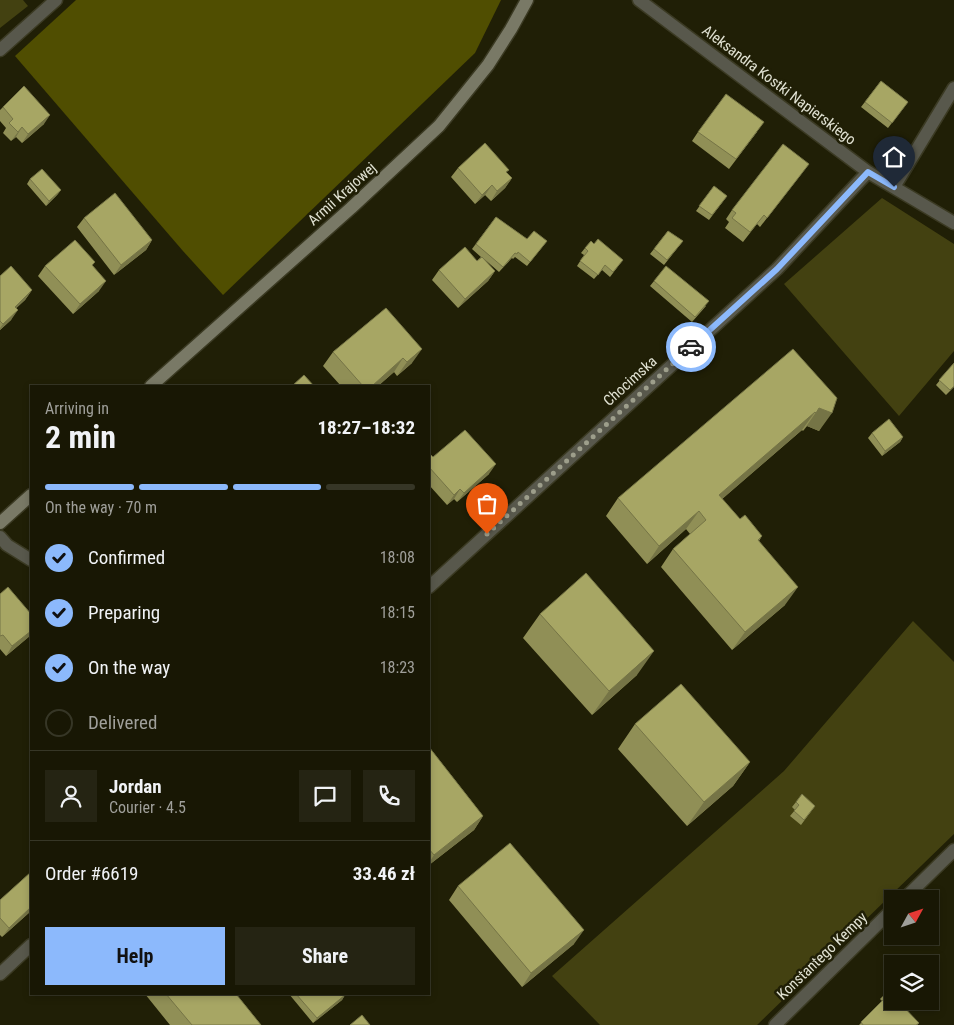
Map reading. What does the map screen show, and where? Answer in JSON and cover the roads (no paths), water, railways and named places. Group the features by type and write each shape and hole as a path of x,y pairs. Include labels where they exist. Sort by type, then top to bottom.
{"street":[{"path":"0,50 56,0"},
{"name":"Armii Krajowej","path":"152,385 351,208 439,126 488,65 511,29 526,0"},
{"name":"Aleksandra Kostki Napierskiego","path":"639,0 868,172 954,223"},
{"path":"894,187 954,88"},
{"name":"Chocimska","path":"430,586 777,269 868,172"},
{"path":"0,523 30,496"},
{"path":"0,537 7,545 30,559"},
{"path":"913,890 954,850"},
{"name":"Konstantego Kempy","path":"775,1025 884,918"},
{"path":"0,974 30,946"}]}
